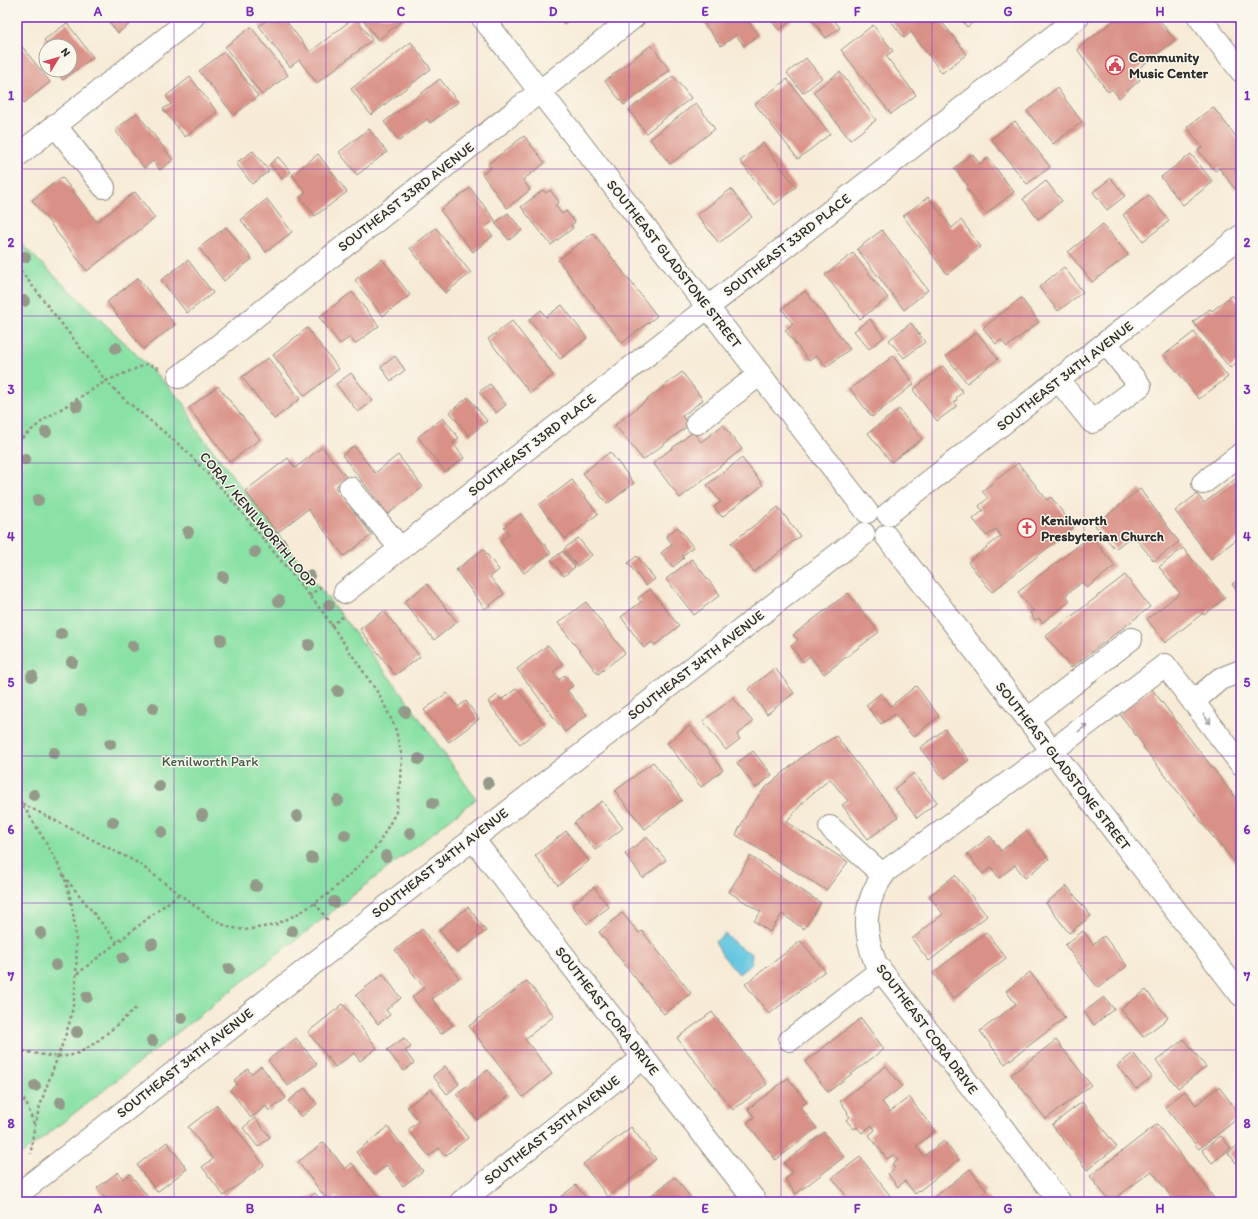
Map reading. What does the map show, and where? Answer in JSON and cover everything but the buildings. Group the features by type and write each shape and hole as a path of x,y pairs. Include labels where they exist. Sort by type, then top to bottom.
{"street":[{"path":"17,156 193,17"},
{"name":"SOUTHEAST GLADSTONE STREET","path":"482,17 867,512"},
{"name":"SOUTHEAST 33RD AVENUE","path":"172,374 634,17"},
{"name":"SOUTHEAST 33RD PLACE","path":"345,592 1078,17"},
{"path":"1206,20 1241,71"},
{"path":"55,125 104,187"},
{"name":"SOUTHEAST 34TH AVENUE","path":"888,514 1059,381 1241,236"},
{"path":"1059,381 1092,422 1140,386 1106,343"},
{"path":"697,423 760,374"},
{"path":"1204,483 1241,454"},
{"path":"350,488 401,549"},
{"path":"881,509 888,514 892,526 886,536 875,540 864,534 861,522 867,512 881,509"},
{"name":"SOUTHEAST 34TH AVENUE","path":"17,1195 472,838 864,534"},
{"name":"SOUTHEAST GLADSTONE STREET","path":"886,536 1241,995"},
{"path":"1028,719 1131,639"},
{"name":"SOUTHEAST CORA DRIVE","path":"1060,1202 876,964 869,945 866,923 868,906 876,885 886,871 1052,751 1165,665 1194,702"},
{"path":"1241,671 1220,680 1194,702 1241,764"},
{"path":"830,827 883,875"},
{"name":"SOUTHEAST CORA DRIVE","path":"472,838 756,1202"},
{"path":"790,1040 881,970"},
{"name":"SOUTHEAST 35TH AVENUE","path":"461,1202 643,1058"}],"path":[{"name":"CORA / KENILWORTH LOOP","path":"17,266 106,381 124,399 182,447 225,492 322,611 380,696 395,727 402,756 401,781 396,812 378,845 358,867 328,894 303,912 275,925 245,930 228,927 211,918 138,863 17,801"},
{"path":"17,442 45,419 106,381 147,364 172,374"},
{"path":"17,796 62,873 117,942"},
{"path":"35,1180 30,1161 34,1125 69,1026 77,983 75,933 70,900 62,873"},
{"path":"77,974 179,894"},
{"path":"17,1050 57,1057 74,1055 93,1044 136,1008"},
{"path":"17,1089 27,1105 34,1125"}],"green space":[{"name":"Kenilworth Park","path":"17,240 129,347 184,403 196,429 403,695 476,799 17,1158"}],"water":[{"path":"725,934 738,946 752,954 751,964 739,974 723,956 715,942"}],"place":[{"name":"Community Music Center","path":"1115,65"},
{"name":"Kenilworth Presbyterian Church","path":"1027,528"}]}
